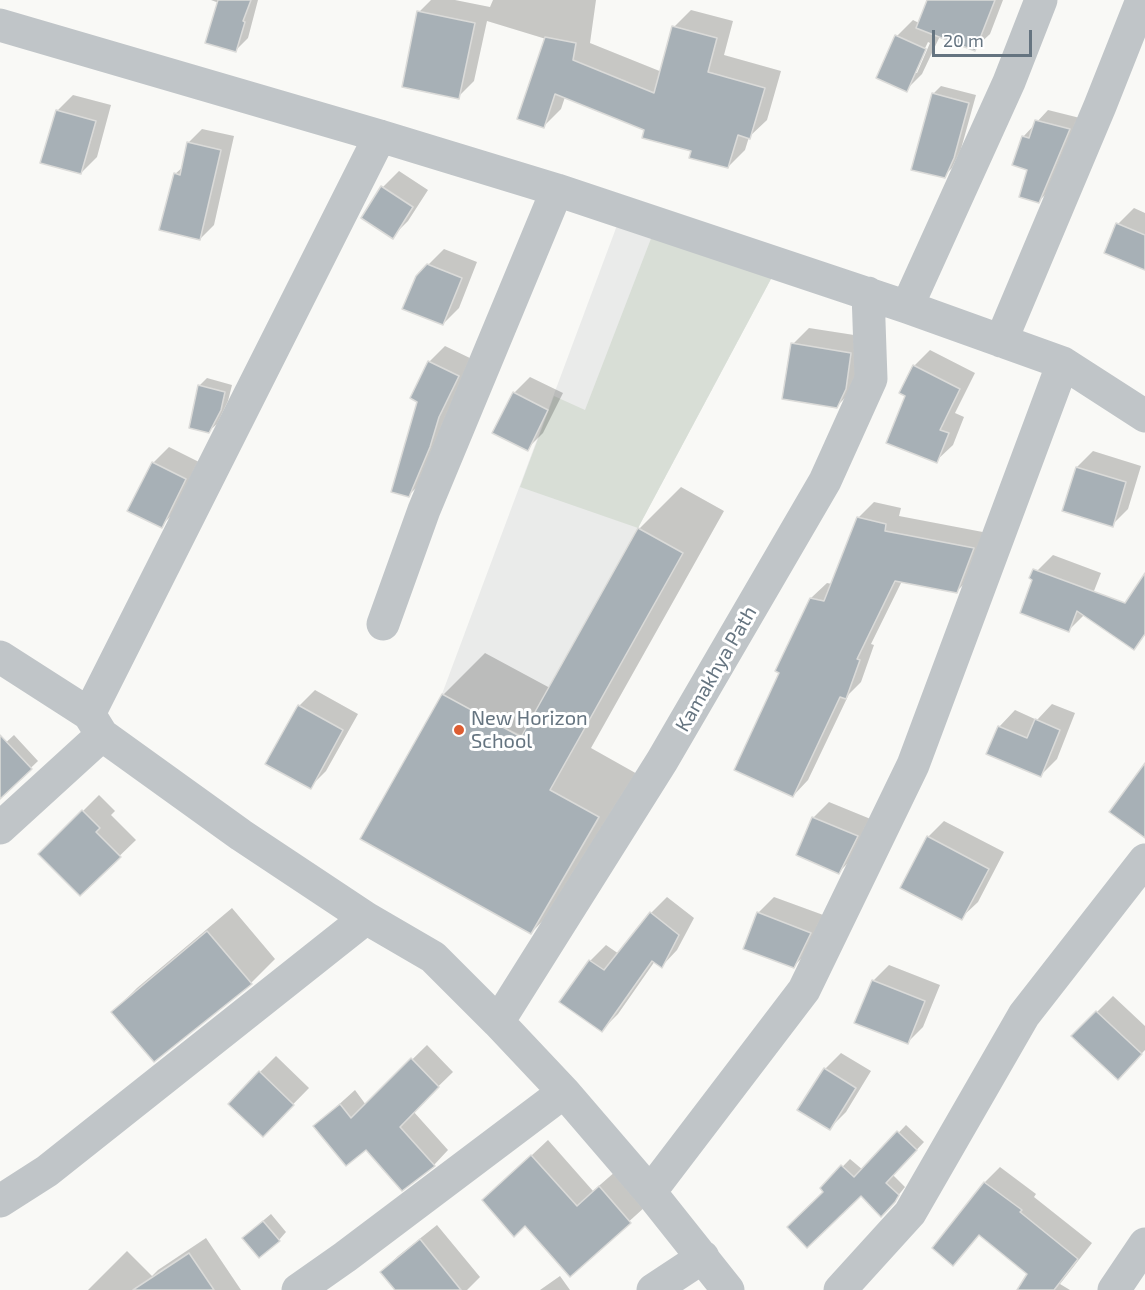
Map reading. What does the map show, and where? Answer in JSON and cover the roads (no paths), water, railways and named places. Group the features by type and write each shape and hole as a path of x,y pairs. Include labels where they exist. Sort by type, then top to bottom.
{"street":[{"path":"908,307 1009,82 1041,0"},
{"path":"1001,341 1142,0"},
{"path":"0,25 556,190 868,293 1063,363 1145,416"},
{"path":"0,828 96,724 380,136"},
{"path":"383,624 424,510 556,190"},
{"name":"Kamakhya Path","path":"498,1022 662,761 825,481 871,379 868,293"},
{"path":"650,1192 804,990 913,765 1063,363"},
{"path":"0,657 96,724 241,835 366,918 433,957 564,1092 650,1192 728,1290"},
{"path":"840,1290 910,1213 1024,1015 1145,860"},
{"path":"0,1202 47,1172 366,918"},
{"path":"298,1290 564,1092"},
{"path":"1114,1290 1145,1244"},
{"path":"653,1290 703,1257"}],"place":[{"name":"New Horizon School","path":"459,730"}]}
